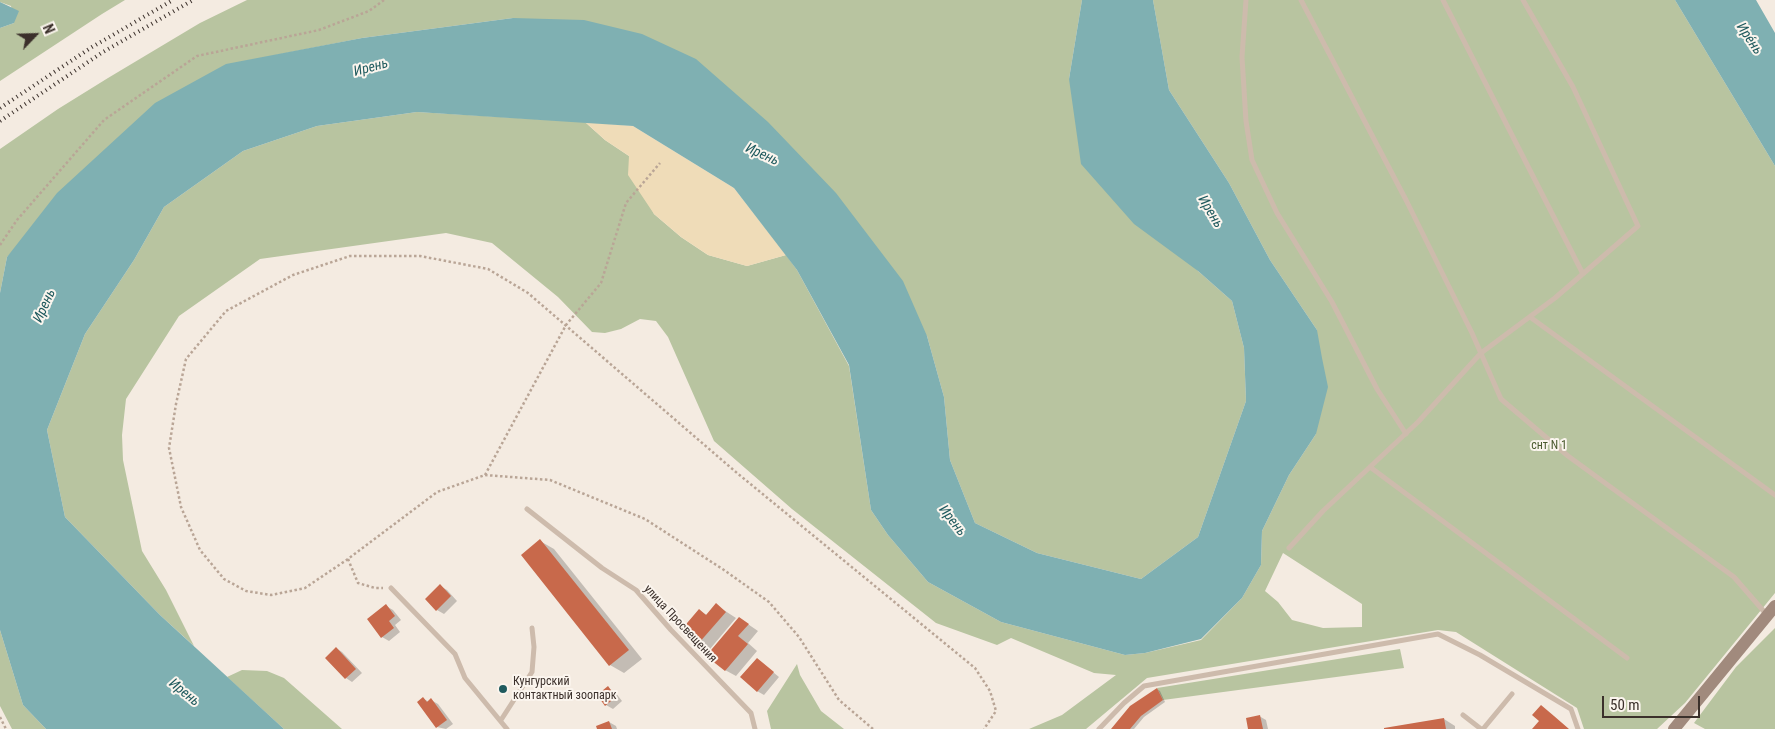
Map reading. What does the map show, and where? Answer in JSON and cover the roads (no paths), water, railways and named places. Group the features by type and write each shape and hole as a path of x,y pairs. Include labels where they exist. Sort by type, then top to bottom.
{"street":[{"path":"1674,729 1771,611"}],"lane":[{"path":"1246,0 1242,57 1246,121 1252,160 1277,213 1332,302 1377,389 1406,434"},
{"path":"1301,0 1402,191 1481,353 1501,399 1568,456 1734,577 1771,611"},
{"path":"1443,0 1582,274"},
{"path":"1289,548 1324,511 1406,434 1481,353 1555,298 1638,226 1573,87 1523,0"},
{"path":"1530,317 1775,495"},
{"path":"1370,467 1626,658"},
{"name":"улица Просвещения","path":"527,509 602,568 636,590 671,630 751,713 755,729"},
{"path":"391,588 455,654 465,678 508,729"},
{"path":"501,720 532,672 534,647 532,628"},
{"path":"1099,729 1124,703 1144,686 1438,634 1480,655 1571,709 1578,729"},
{"path":"1463,715 1482,729 1512,694"}],"water":[{"name":"Ирень","path":"1082,0 1153,0 1169,90 1229,183 1270,260 1317,330 1328,387 1316,434 1289,475 1262,531 1261,565 1242,598 1201,639 1145,653 1125,655 1001,622 928,582 888,535 871,510 849,365 797,270 734,188 633,126 417,112 317,126 243,151 164,207 134,260 85,334 47,430 65,517 160,615 284,729 46,729 23,705 0,630 0,293 7,257 57,193 155,103 226,64 362,38 513,18 584,20 642,34 696,59 768,122 836,193 903,281 927,336 944,397 950,460 975,523 1037,553 1141,579 1198,537 1246,401 1244,348 1232,301 1198,271 1134,224 1081,164 1069,79"},
{"name":"Ире́нь","path":"1675,0 1756,0 1775,33 1775,166"},
{"path":"0,2 19,11 14,23 0,28"}],"railway":[{"path":"0,108 92,47 173,0"},
{"path":"0,121 103,52 193,0"}],"place":[{"name":"Кунгурский контактный зоопарк","path":"503,689"}],"park label":[{"name":"снт N 1","path":"1549,446"}]}
